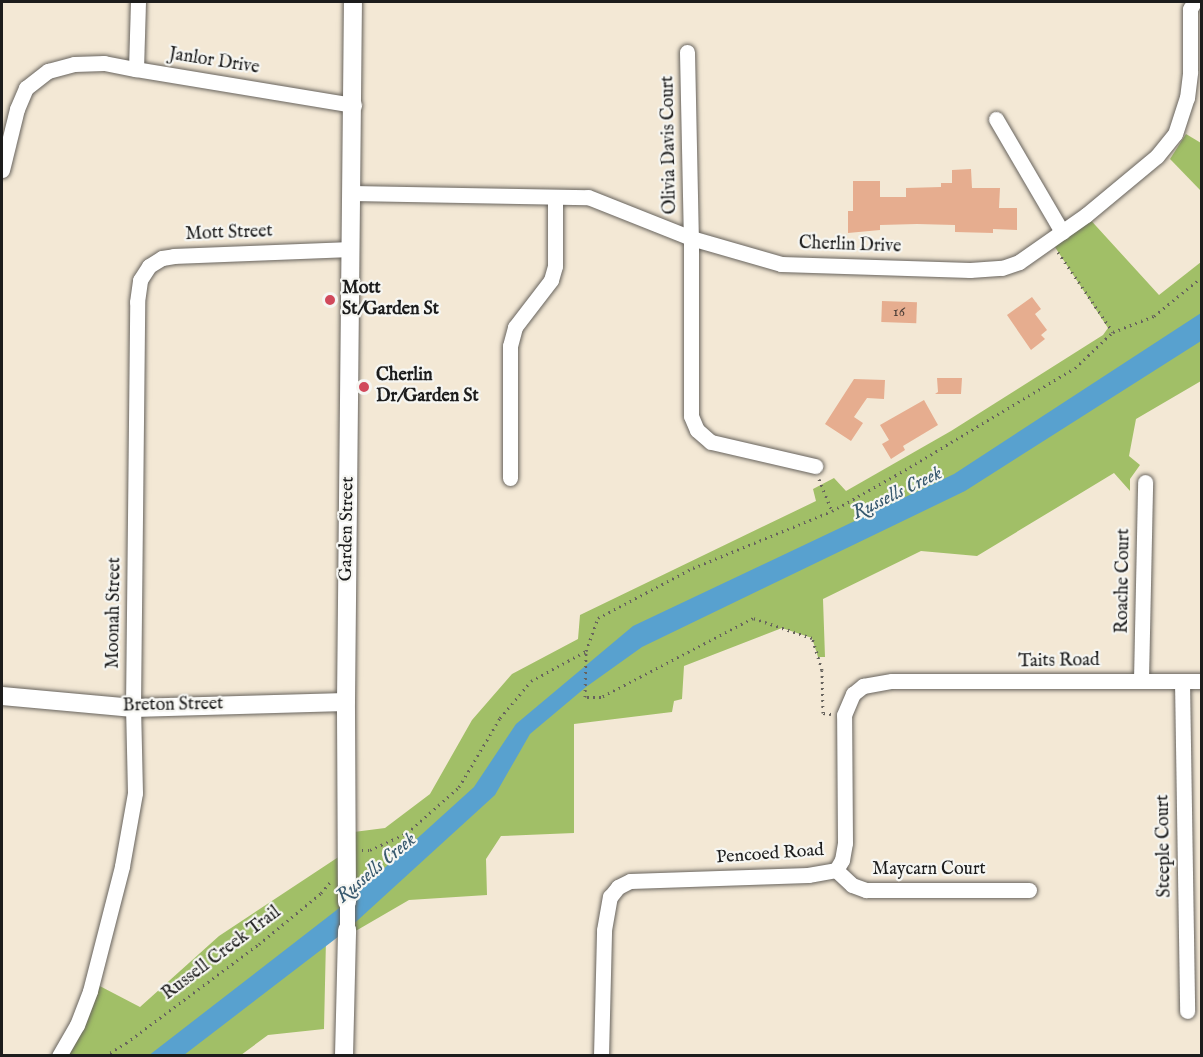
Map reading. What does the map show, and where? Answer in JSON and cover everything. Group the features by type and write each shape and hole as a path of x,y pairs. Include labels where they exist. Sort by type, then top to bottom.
{"street":[{"path":"136,69 138,2"},
{"name":"Garden Street","path":"344,1056 347,916 346,702 350,249 354,105 353,2"},
{"name":"Cherlin Drive","path":"351,193 588,197 691,238 781,264 996,269 1019,262 1056,237 1157,156 1174,134 1187,98 1190,72 1190,9 1194,2"},
{"name":"Olivia Davis Court","path":"687,52 691,238 691,416 697,430 711,442 814,466"},
{"name":"Janlor Drive","path":"2,170 17,109 26,88 48,71 74,64 104,63 354,105"},
{"path":"996,118 1056,237"},
{"path":"510,478 510,346 515,327 551,280 555,266 555,197"},
{"name":"Mott Street","path":"137,302 144,274 149,266 162,258 350,249"},
{"name":"Moonah Street","path":"59,1056 77,1025 90,991 122,866 135,793 133,708 137,302"},
{"name":"Roache Court","path":"1141,680 1145,482"},
{"name":"Taits Road","path":"844,715 853,694 863,686 892,681 1202,681"},
{"name":"Steeple Court","path":"1182,681 1187,1011"},
{"name":"Breton Street","path":"2,696 133,708 346,702"},
{"name":"Pencoed Road","path":"601,1056 604,930 610,897 618,887 630,881 808,875 836,870 842,860 845,843 844,715"},
{"name":"Maycarn Court","path":"836,870 852,885 866,890 1029,890"}],"path":[{"path":"1056,237 1113,332"},
{"path":"844,715 823,713 822,670 812,638 753,618 601,697 585,697 586,651 598,618 693,568 832,511 1075,368 1113,332 1154,316 1202,277"},
{"path":"814,466 832,511"},
{"path":"346,863 356,850 370,850 407,832 459,787 500,718 531,681 586,651"},
{"name":"Russell Creek Trail","path":"105,1056 126,1043 259,944 321,893 346,863"}],"green space":[{"path":"1186,134 1201,143 1201,191 1170,159"},
{"path":"1086,215 1159,295 1201,262 1201,381 1136,419 1129,456 1140,465 1130,479 1130,491 1114,473 977,556 921,551 823,599 825,657 818,657 812,638 782,628 684,666 682,699 674,701 672,712 574,724 574,833 501,836 486,859 487,895 409,900 347,936 347,918 326,939 324,1029 268,1035 241,1055 59,1056 92,982 140,1007 219,936 346,852 346,833 385,828 430,794 472,720 512,674 578,639 580,615 816,501 813,489 834,478 846,491 951,431 1103,335 1108,328 1051,241"}],"water":[{"path":"1201,313 1201,341 965,491 642,647 586,687 530,734 495,795 347,930 184,1055 148,1056 347,902 474,787 516,724 633,626 954,474"}],"building":[{"path":"971,169 972,188 1000,188 999,208 1017,208 1017,230 993,229 993,233 955,232 955,225 917,224 880,225 880,230 848,233 848,211 853,211 853,181 880,181 880,197 906,197 906,188 941,187 941,183 952,183 952,170"},
{"path":"1032,297 1041,309 1035,314 1047,330 1041,335 1045,339 1031,350 1007,315"},
{"path":"882,301 917,302 916,323 881,322"},
{"path":"937,378 962,378 961,394 935,394 938,392"},
{"path":"854,379 885,380 884,399 867,398 854,417 863,423 851,441 825,424"},
{"path":"924,400 938,425 903,446 905,450 891,459 882,444 889,440 880,425"}],"place":[{"name":"Mott St/Garden St","path":"330,300"},
{"name":"Cherlin Dr/Garden St","path":"364,387"}],"water label":[{"name":"Russells Creek","path":"897,493"},
{"name":"Russells Creek","path":"376,868"}]}
